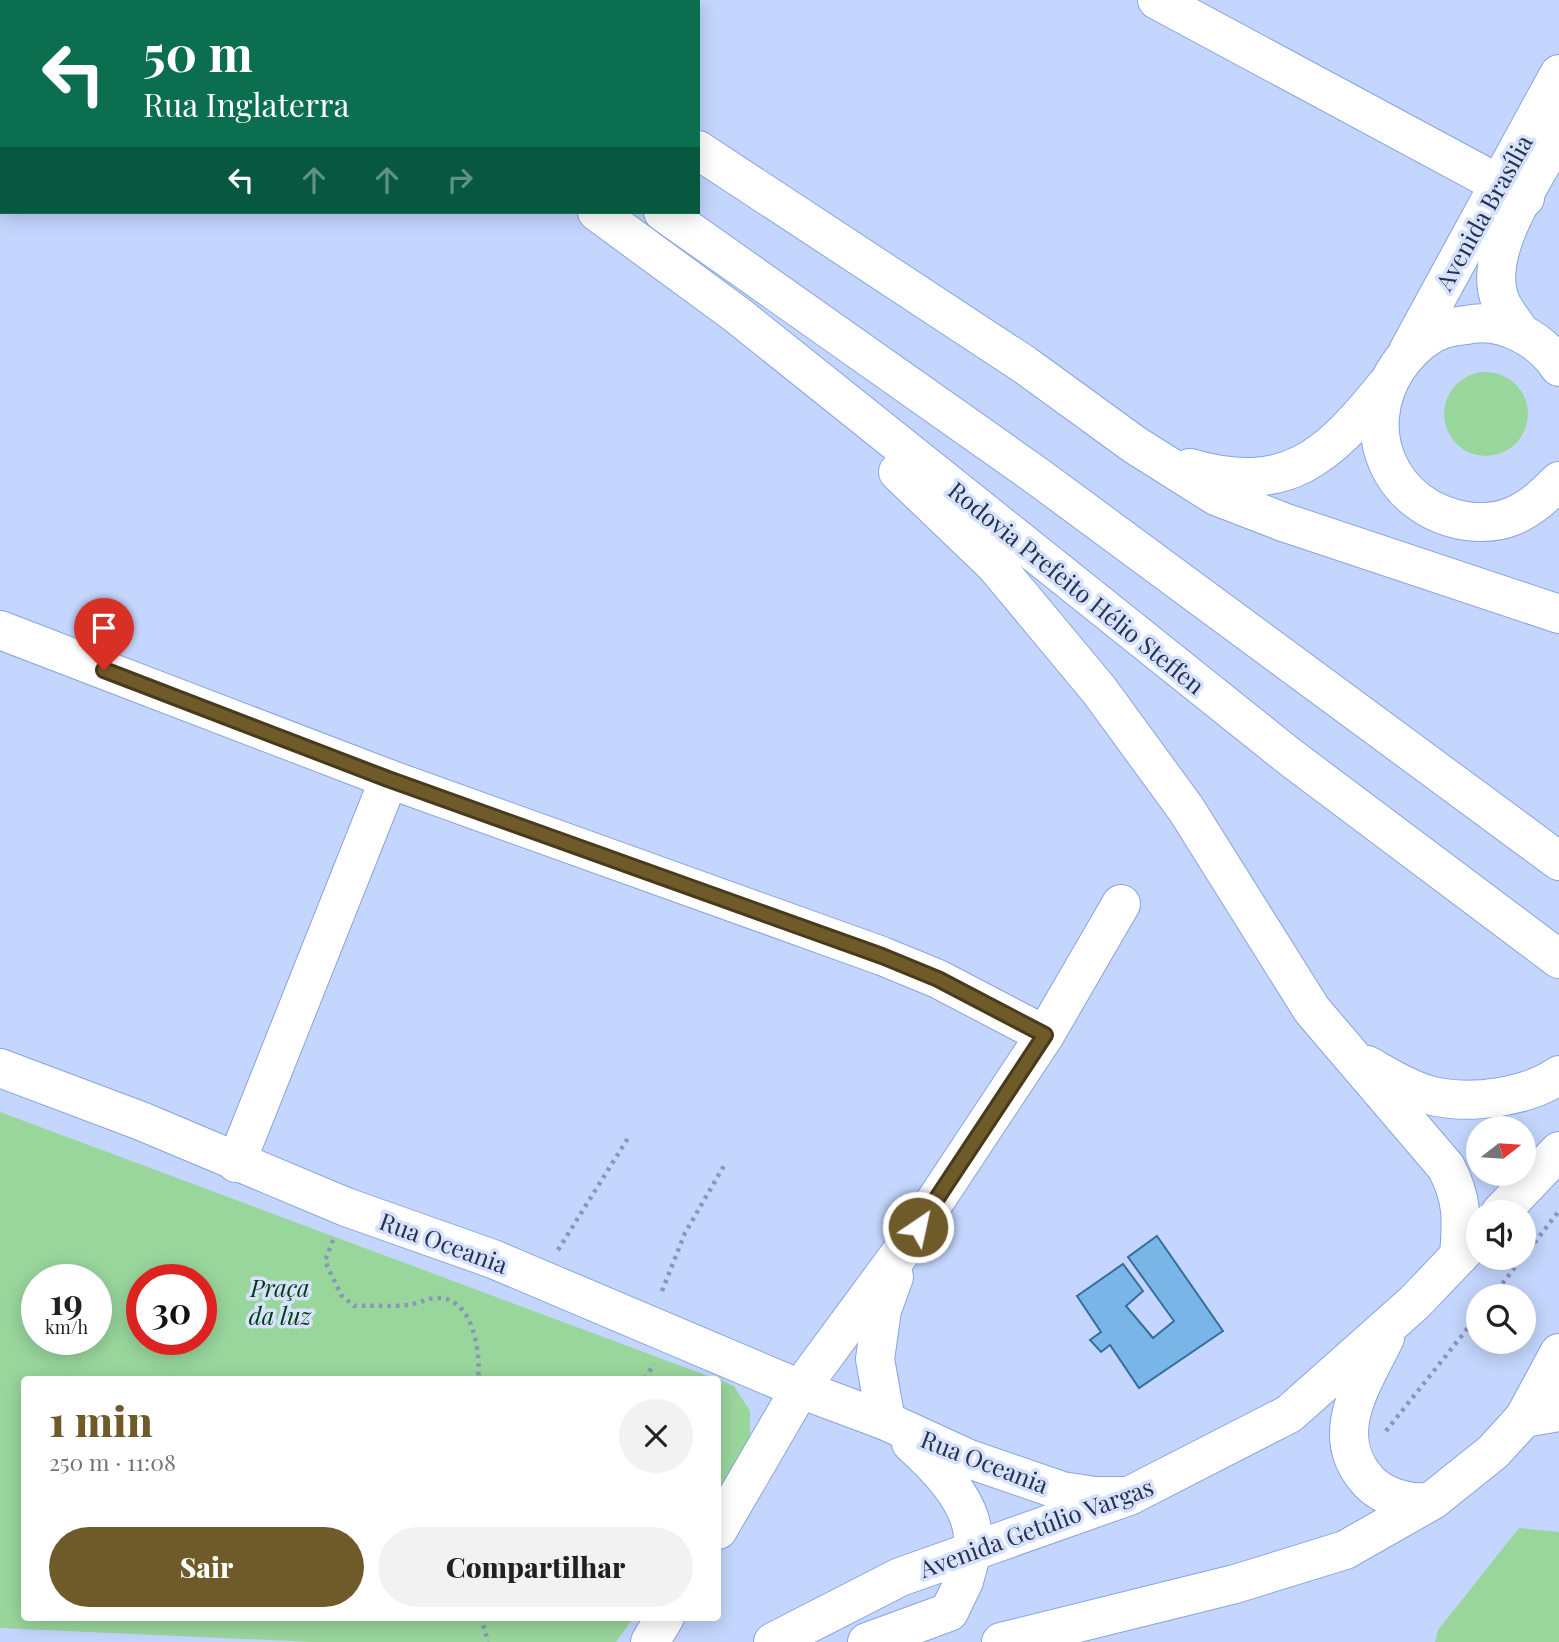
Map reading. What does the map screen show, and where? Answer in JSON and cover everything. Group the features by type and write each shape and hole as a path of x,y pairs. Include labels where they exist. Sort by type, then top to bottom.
{"main road":[{"path":"1157,0 1511,192"},
{"name":"Avenida Brasília","path":"1520,332 1500,301 1495,274 1511,192 1559,74"},
{"name":"Avenida Brasília","path":"1386,385 1511,192 1559,133"},
{"path":"700,151 1025,365 1182,477 1243,508 1559,614"},
{"name":"Rodovia Prefeito Hélio Steffen","path":"600,214 736,314 1290,757 1559,959"},
{"path":"666,214 1037,476 1559,862"},
{"path":"736,314 995,565 1082,669 1186,809 1312,1010 1446,1167 1458,1191 1466,1236"},
{"path":"1408,351 1441,330 1482,323 1520,332 1557,362"},
{"path":"1135,445 1184,466 1221,477 1252,478 1283,472 1320,456 1349,431 1386,385"},
{"path":"1386,385 1378,417 1382,450 1396,479 1418,503 1447,518 1479,523 1511,517 1553,492"},
{"path":"0,630 388,779 882,956 938,979 1045,1035"},
{"path":"236,1163 388,779"},
{"path":"721,1525 800,1389 904,1248 1045,1035 1121,904"},
{"path":"1347,1054 1388,1077 1437,1097 1490,1097 1515,1092 1559,1075"},
{"name":"Rua Oceania","path":"0,1068 141,1121 346,1207 493,1259 800,1389 886,1421 969,1459 1031,1481 1095,1496 1129,1496"},
{"path":"1513,1200 1559,1151"},
{"path":"886,1421 875,1359 882,1310 904,1248"},
{"name":"Avenida Getúlio Vargas","path":"773,1642 900,1577 1129,1496 1289,1414 1394,1320 1466,1249"},
{"path":"1394,1320 1349,1421 1349,1450 1355,1467 1376,1489 1397,1498 1429,1502"},
{"path":"1001,1642 1235,1584 1345,1550 1429,1502 1542,1415 1559,1353"},
{"name":"Rua Oceania","path":"886,1421 942,1471 963,1502 974,1542 972,1552"},
{"path":"867,1642 949,1612 964,1581 972,1552"},
{"path":"650,1642 663,1621"}],"path":[{"path":"558,1251 628,1138"},
{"path":"662,1292 685,1233 725,1164"},
{"path":"346,1207 325,1261 341,1295 354,1306 409,1305 437,1298 456,1304 472,1327 477,1345 478,1376"},
{"path":"1536,1240 1559,1211"},
{"path":"1502,1284 1513,1270"},
{"path":"1355,1467 1466,1330"},
{"path":"647,1376 654,1363"},
{"path":"482,1621 488,1642"}],"green space":[{"path":"1486,372 1502,375 1516,384 1525,398 1528,414 1525,430 1516,444 1502,453 1486,456 1470,453 1456,444 1447,430 1444,414 1447,398 1456,384 1470,375"},
{"name":"Praça da luz","path":"0,1112 708,1376 21,1376 21,1621 631,1621 616,1642 314,1642 0,1628"},
{"path":"721,1380 734,1386 750,1411 750,1437 721,1485"},
{"path":"1519,1528 1559,1532 1559,1642 1435,1642 1438,1630"}],"building":[{"path":"1157,1236 1223,1331 1139,1388 1110,1345 1101,1352 1090,1340 1101,1332 1077,1296 1123,1264 1143,1291 1126,1306 1153,1338 1174,1321 1128,1257"}],"route":[{"path":"104,670 388,779 882,956 938,979 1045,1035 918,1227"}]}
